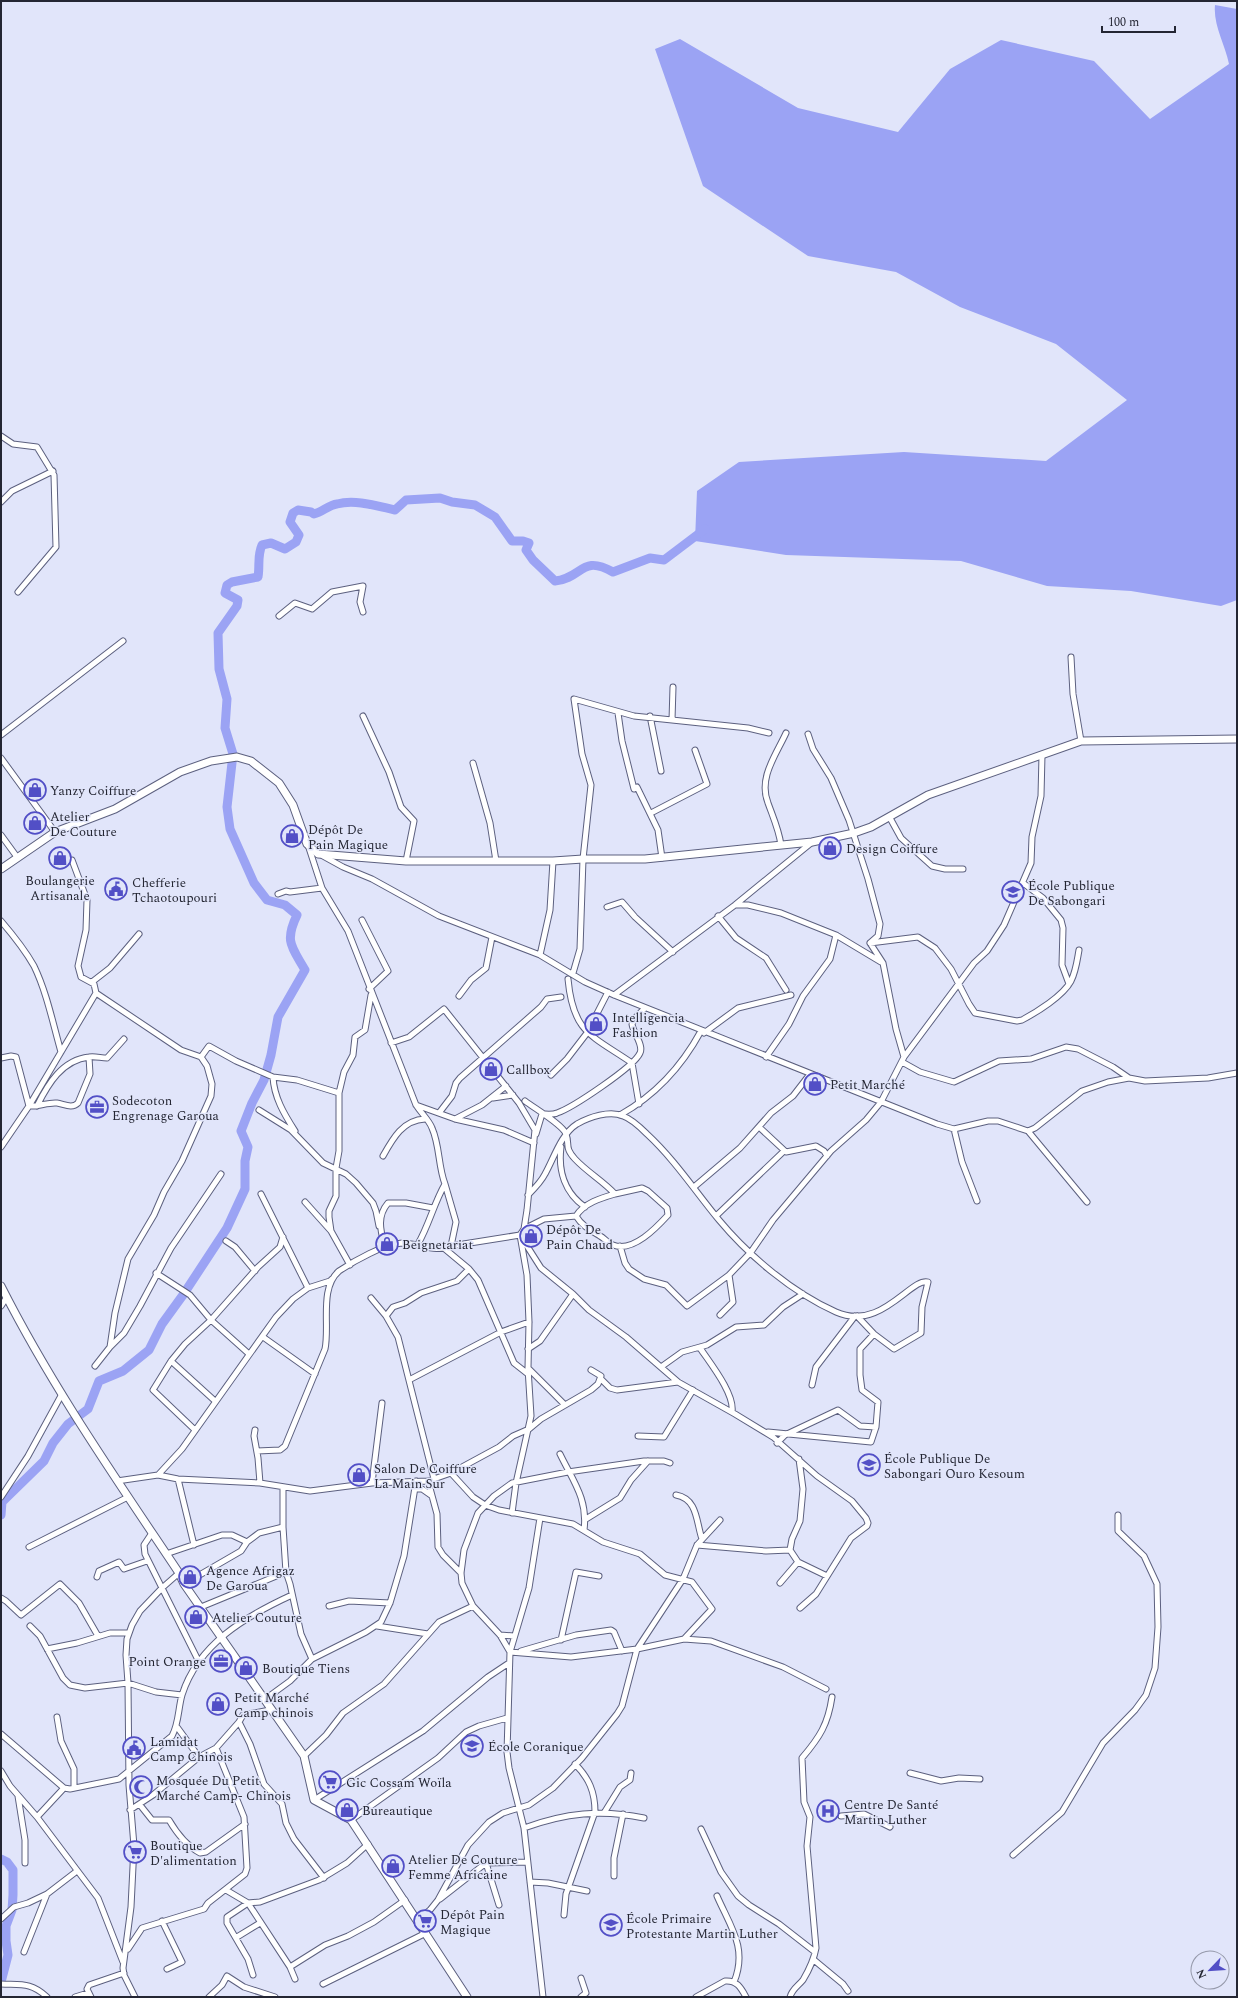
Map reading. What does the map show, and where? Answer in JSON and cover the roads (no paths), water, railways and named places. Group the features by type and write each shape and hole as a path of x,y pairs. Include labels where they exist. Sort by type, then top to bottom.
{"street":[{"path":"1,436 13,444 36,447 53,471 56,547 18,592"},
{"path":"1,502 12,491 53,471"},
{"path":"279,616 295,603 312,609 332,592 363,586 360,602 363,612"},
{"path":"1,735 123,641"},
{"path":"1072,658 1073,694 1081,740"},
{"path":"672,720 673,687"},
{"path":"573,973 580,949 583,859 591,781 582,754 574,699 618,712 672,720 748,728 769,733"},
{"path":"618,712 622,741 635,788 651,813 658,830 662,858"},
{"path":"363,716 389,772 401,807 414,821 411,828 406,861"},
{"path":"650,716 661,771"},
{"path":"781,845 777,826 767,802 764,783 786,733"},
{"path":"808,734 813,749 831,778 854,833 880,924 878,936 870,943"},
{"path":"309,848 315,853 322,855 406,861 553,861 583,859 645,860 812,842 854,833 890,818 919,799 1081,740 1237,739"},
{"path":"651,813 707,784 695,750"},
{"path":"620,1246 625,1264 630,1269 644,1279 666,1284 687,1306 729,1275 751,1252 773,1220 827,1156 866,1120 881,1102 903,1060 974,963 988,951 1004,925 1031,863 1032,836 1041,796 1042,755"},
{"path":"1,758 55,832"},
{"path":"1,869 55,832 115,809 180,772 210,761 234,758 255,763 279,783 293,805 322,888 348,931 370,992 416,1105 431,1125 434,1134 439,1166 456,1222 451,1246"},
{"path":"473,763 490,822 496,861"},
{"path":"890,818 901,838 932,866 945,869 963,869"},
{"path":"1,835 17,857"},
{"path":"614,995 673,952 718,916 735,905 812,842"},
{"path":"322,855 343,867 372,879 439,916 492,938 540,955 573,973 585,982 614,995 703,1032 936,1124 954,1128 988,1121 998,1121 1028,1131 1087,1202"},
{"path":"72,860 85,892 87,909 86,930 78,970 81,977 92,982 96,993 181,1050 201,1057 207,1066 212,1084 211,1096 182,1161 164,1192 154,1215 128,1259 115,1313 110,1347"},
{"path":"540,955 550,910 553,861"},
{"path":"1023,883 1043,898 1061,920 1063,928 1062,965 1069,984"},
{"path":"278,894 286,891 290,892 322,888"},
{"path":"607,907 622,902 635,917 673,952"},
{"path":"735,905 748,905 781,913 836,935 883,963"},
{"path":"718,916 736,938 766,958 786,990"},
{"path":"331,1232 329,1211 336,1196 336,1168 339,1150 339,1093 344,1072 353,1055 355,1037 365,1030 370,992 388,971 362,920"},
{"path":"1,921 22,947 34,967 42,987 61,1052"},
{"path":"92,982 110,968 139,934"},
{"path":"766,1057 789,1024 803,996 830,959 836,935"},
{"path":"870,943 918,937 935,948 947,963 976,1013 1017,1021 1022,1020 1048,1004 1069,984 1077,966 1079,950"},
{"path":"459,996 471,980 486,968 492,938"},
{"path":"870,943 883,963 903,1060 920,1072 954,1082 999,1061 1030,1059 1066,1047 1078,1050 1107,1064 1129,1078"},
{"path":"568,979 572,1007 580,1024 587,1033 632,1063 639,1104"},
{"path":"551,1075 567,1059 587,1033 608,992"},
{"path":"1,1147 28,1106 96,993"},
{"path":"620,1115 639,1104 676,1068 703,1032 738,1008 791,995"},
{"path":"439,1113 452,1096 456,1083 460,1078 541,1007 547,999 561,997"},
{"path":"542,1114 557,1114 590,1095 632,1063 640,1054 641,1049 632,1024 635,1018 645,1008"},
{"path":"391,1043 409,1037 444,1009 513,1095 532,1123 535,1135"},
{"path":"37,1106 53,1079 62,1068 71,1062 89,1057 107,1058 124,1039"},
{"path":"201,1057 209,1046 273,1077 298,1080 339,1093"},
{"path":"1,1058 11,1056 16,1057 28,1106"},
{"path":"28,1106 55,1103 72,1106 78,1103 90,1074 89,1057"},
{"path":"1028,1131 1035,1128 1082,1091 1108,1082 1129,1078 1145,1081 1177,1080 1237,1073"},
{"path":"694,1187 740,1148 771,1113 793,1096 810,1074"},
{"path":"273,1077 273,1088 285,1115 307,1148"},
{"path":"455,1119 492,1098 506,1086"},
{"path":"492,1098 513,1095"},
{"path":"525,1101 558,1124 566,1134 566,1146 575,1159 615,1194"},
{"path":"416,1105 455,1119 504,1130 534,1143"},
{"path":"259,1110 291,1130 323,1163 346,1174 369,1198 376,1210 385,1248"},
{"path":"512,1513 516,1482 531,1416 528,1374 529,1322 527,1275 520,1235 524,1229 535,1135 542,1114"},
{"path":"528,1195 544,1176 566,1134 576,1125 594,1117 606,1114 620,1115 630,1120 663,1149 716,1216 751,1252 777,1276 803,1294 838,1313 856,1316 883,1310 917,1284 927,1281 928,1283 922,1307 920,1333 894,1349 874,1334 856,1316"},
{"path":"383,1156 399,1131 413,1121 425,1119"},
{"path":"760,1127 784,1151 789,1152 816,1146 824,1151 827,1156"},
{"path":"954,1128 962,1162 977,1201"},
{"path":"561,1144 560,1164 564,1181 572,1196 585,1206"},
{"path":"716,1216 784,1151"},
{"path":"95,1366 110,1347 124,1333 171,1248 221,1174"},
{"path":"418,1244 426,1231 433,1208 445,1184"},
{"path":"642,1188 648,1191 668,1208 669,1212 668,1215 645,1238 620,1246 613,1245 588,1229 576,1216 585,1206 615,1194 642,1188"},
{"path":"261,1194 308,1288"},
{"path":"305,1202 331,1232 350,1265"},
{"path":"379,1226 382,1214 387,1205 391,1202 433,1208"},
{"path":"524,1229 544,1219 576,1216"},
{"path":"445,1249 451,1246 520,1235"},
{"path":"520,1235 541,1268 590,1310 626,1337 678,1382 766,1432 817,1476 852,1501 868,1521 865,1528 851,1538 814,1597 800,1608"},
{"path":"195,1430 153,1390 171,1361 185,1344 212,1320 255,1271 280,1247 283,1237"},
{"path":"226,1241 236,1247 255,1271"},
{"path":"158,1475 182,1449 276,1317 293,1299 308,1288 330,1281 339,1271 350,1265 385,1248 400,1243 418,1244 445,1249 469,1269 481,1284 514,1363 528,1374"},
{"path":"386,1316 393,1307 405,1303 421,1293 457,1280 469,1269"},
{"path":"156,1273 190,1294 212,1320 249,1354"},
{"path":"720,1315 723,1314 733,1302 729,1275"},
{"path":"257,1451 284,1449 315,1374 326,1341 328,1332 325,1319 332,1278"},
{"path":"1,1286 62,1394 117,1481 179,1573 184,1584 270,1710 304,1756 314,1800 351,1820 405,1900 467,1997"},
{"path":"528,1349 540,1341 573,1294"},
{"path":"661,1367 682,1352 700,1348 736,1327 764,1325 783,1307 803,1294"},
{"path":"1,1306 7,1298"},
{"path":"371,1298 386,1316 398,1337 434,1479"},
{"path":"812,1385 816,1367 856,1316"},
{"path":"409,1380 501,1332 529,1322"},
{"path":"766,1432 871,1442 876,1427 878,1402 862,1390 860,1375 860,1349 874,1334"},
{"path":"263,1337 315,1374"},
{"path":"700,1348 729,1395 733,1407 732,1412"},
{"path":"171,1361 215,1401"},
{"path":"528,1368 565,1405"},
{"path":"591,1370 601,1376 601,1379 610,1388 617,1390 678,1382"},
{"path":"117,1481 158,1475 178,1479 260,1483 283,1488 315,1491 372,1483 434,1479 451,1473 499,1446 513,1436 529,1429 541,1419 590,1390 601,1379"},
{"path":"638,1436 664,1437 692,1390"},
{"path":"1,1497 28,1456 62,1394"},
{"path":"372,1483 382,1403"},
{"path":"777,1442 785,1435 838,1410 860,1426 876,1427"},
{"path":"255,1430 254,1436 260,1483"},
{"path":"560,1454 581,1495 586,1512 584,1530"},
{"path":"799,1460 804,1489 800,1521 792,1540 790,1550 798,1562 827,1576"},
{"path":"586,1519 620,1498 631,1480 648,1461"},
{"path":"510,1652 500,1635 473,1606 465,1592 461,1573 465,1543 478,1513 504,1487 516,1482 568,1472 648,1461 664,1461 670,1463"},
{"path":"451,1473 485,1506 512,1513 573,1524 603,1542 640,1554 665,1575 692,1582 712,1609 684,1639"},
{"path":"178,1479 194,1544"},
{"path":"428,1480 437,1514 438,1547 442,1555 461,1573"},
{"path":"264,1700 290,1681 312,1659 377,1626 390,1603 404,1556 416,1481"},
{"path":"283,1488 283,1527 286,1572 301,1634 312,1659"},
{"path":"415,1489 422,1489 432,1496"},
{"path":"676,1495 685,1498 692,1504 702,1539"},
{"path":"29,1547 128,1497"},
{"path":"1013,1855 1062,1812 1103,1743 1135,1710 1146,1695 1155,1668 1158,1627 1157,1584 1144,1556 1118,1531 1118,1515"},
{"path":"540,1518 529,1588 510,1652 507,1718 509,1768 524,1828 540,1959 543,1997"},
{"path":"438,1900 472,1840 498,1815 520,1808 535,1801 553,1788 582,1758 620,1710 637,1649 683,1579 697,1545 720,1520"},
{"path":"184,1584 241,1551 246,1542 259,1533 283,1527"},
{"path":"152,1533 144,1545 148,1561 199,1662"},
{"path":"166,1554 226,1534 246,1542"},
{"path":"697,1545 766,1551 790,1550"},
{"path":"96,1577 99,1571 119,1562 124,1569 148,1561"},
{"path":"780,1583 798,1562"},
{"path":"201,1607 286,1572"},
{"path":"561,1640 576,1572 599,1576"},
{"path":"135,1997 124,1973 134,1846 130,1810 128,1683 126,1655 129,1633 140,1611 179,1573"},
{"path":"1,1598 22,1615 60,1584 79,1603 98,1636"},
{"path":"1,1734 64,1788 74,1788 115,1780 129,1771 167,1741 177,1727 182,1695 199,1662 221,1637 239,1624 292,1595"},
{"path":"329,1606 350,1601 390,1603"},
{"path":"304,1756 326,1736 343,1713 384,1684 439,1622 473,1606"},
{"path":"30,1626 40,1636 63,1678 75,1687 85,1688 128,1683 156,1692 182,1695"},
{"path":"377,1626 428,1634"},
{"path":"521,1652 561,1640 611,1630 614,1632 622,1651"},
{"path":"47,1649 77,1643 115,1632 129,1633"},
{"path":"500,1635 514,1636"},
{"path":"510,1652 570,1657 637,1649 684,1639 716,1642 783,1667 826,1689"},
{"path":"314,1800 424,1731 488,1677 509,1663"},
{"path":"790,1997 792,1990 802,1981 814,1960 816,1938 807,1846 810,1817 804,1802 802,1758 820,1737 829,1716 832,1697"},
{"path":"130,1810 140,1805 200,1758 216,1748 239,1722 243,1715 270,1710"},
{"path":"57,1717 61,1741 74,1769 74,1788"},
{"path":"351,1820 438,1758 466,1732 479,1726 507,1718"},
{"path":"239,1722 250,1744 264,1784 282,1804 286,1823 294,1839 324,1878"},
{"path":"177,1727 200,1758"},
{"path":"126,1951 139,1931 162,1921 201,1910 247,1871 245,1824 242,1811 233,1794 216,1748"},
{"path":"564,1915 569,1887 595,1812 595,1799 590,1783 575,1764"},
{"path":"1,1771 18,1796 37,1817 101,1903 124,1963"},
{"path":"604,1812 620,1787 630,1780 632,1773"},
{"path":"910,1773 941,1781 959,1778 980,1779"},
{"path":"37,1817 64,1788"},
{"path":"18,1796 25,1847 25,1863"},
{"path":"140,1805 152,1820 169,1820 188,1845 200,1853 206,1852 245,1824"},
{"path":"524,1828 547,1821 595,1812 623,1814 644,1818"},
{"path":"614,1876 614,1858 623,1814"},
{"path":"840,1816 864,1814 890,1826"},
{"path":"701,1829 721,1872 738,1896 749,1905 779,1924 815,1952"},
{"path":"253,1974 237,1937 226,1920 227,1917 248,1903 260,1902 302,1888 324,1878 347,1863 368,1844"},
{"path":"418,1920 438,1900 486,1863 527,1862"},
{"path":"486,1863 499,1905"},
{"path":"1,1919 14,1907 28,1903 48,1894 77,1871"},
{"path":"530,1882 587,1890"},
{"path":"226,1890 248,1903 290,1967 295,1978"},
{"path":"24,1952 48,1894"},
{"path":"716,1896 740,1950 739,1970 734,1982"},
{"path":"290,1967 318,1949 374,1922 405,1900"},
{"path":"162,1921 182,1962 167,1969"},
{"path":"237,1937 260,1923"},
{"path":"323,1984 426,1933"},
{"path":"814,1960 843,1984 848,1992"},
{"path":"76,1997 89,1995 89,1985 124,1973"},
{"path":"209,1997 216,1994 227,1976 244,1987 275,1997"},
{"path":"581,1978 586,1993 581,1997"},
{"path":"696,1997 725,1981 734,1982 746,1997"},
{"path":"1,1984 29,1985 37,1988 47,1997"}],"water":[{"path":"1215,5 1237,9 1237,600 1221,606 1131,591 1047,586 961,561 786,555 695,541 697,491 739,462 904,452 1046,461 1127,400 1056,344 960,307 896,272 808,256 703,186 655,49 680,39 798,108 898,132 950,69 1001,40 1094,61 1150,119 1229,64 1217,27"}],"waterway":[{"path":"1,1515 2,1502 44,1461 53,1443 68,1424 88,1409 99,1381 123,1371 149,1350 162,1324 227,1228 245,1189 245,1161 248,1147 241,1131 252,1103 264,1080 271,1055 278,1017 305,970 293,950 290,938 293,924 297,915 285,905 267,900 254,883 230,829 227,807 233,754 225,728 227,699 219,669 218,633 237,606 238,600 225,593 227,585 232,582 258,577 262,545 271,543 285,549 296,542 299,535 290,522 293,513 298,510 311,512 314,514 334,505 351,502 395,510 406,500 440,498 452,502 475,505 495,517 512,541 523,541 529,543 526,550 533,560 555,581 571,576 588,566 594,565 613,572 650,558 664,560 705,529"},
{"path":"1,1859 7,1862 13,1870 12,1910 6,1926 8,1955 1,1982"}],"place":[{"name":"Yanzy Coiffure","path":"35,790"},
{"name":"Atelier De Couture","path":"35,823"},
{"name":"Dépôt De Pain Magique","path":"292,836"},
{"name":"Design Coiffure","path":"830,848"},
{"name":"Boulangerie Artisanale","path":"60,858"},
{"name":"Chefferie Tchaotoupouri","path":"116,889"},
{"name":"École Publique De Sabongari","path":"1013,892"},
{"name":"Intelligencia Fashion","path":"596,1024"},
{"name":"Callbox","path":"491,1069"},
{"name":"Petit Marché","path":"815,1084"},
{"name":"Sodecoton Engrenage Garoua","path":"97,1107"},
{"name":"Dépôt De Pain Chaud","path":"531,1236"},
{"name":"Beignetariat","path":"387,1244"},
{"name":"École Publique De Sabongari Ouro Kesoum","path":"869,1465"},
{"name":"Salon De Coiffure La Main Sur","path":"359,1475"},
{"name":"Agence Afrigaz De Garoua","path":"190,1577"},
{"name":"Atelier Couture","path":"196,1617"},
{"name":"Point Orange","path":"221,1661"},
{"name":"Boutique Tiens","path":"246,1668"},
{"name":"Petit Marché Camp chinois","path":"218,1704"},
{"name":"École Coranique","path":"472,1746"},
{"name":"Lamidat Camp Chinois","path":"134,1748"},
{"name":"Gic Cossam Woïla","path":"330,1782"},
{"name":"Mosquée Du Petit Marché Camp- Chinois","path":"141,1787"},
{"name":"Bureautique","path":"347,1810"},
{"name":"Centre De Santé Martin Luther","path":"828,1811"},
{"name":"Boutique D'alimentation","path":"135,1852"},
{"name":"Atelier De Couture Femme Africaine","path":"393,1866"},
{"name":"Dépôt Pain Magique","path":"425,1921"},
{"name":"École Primaire Protestante Martin Luther","path":"611,1925"}]}
